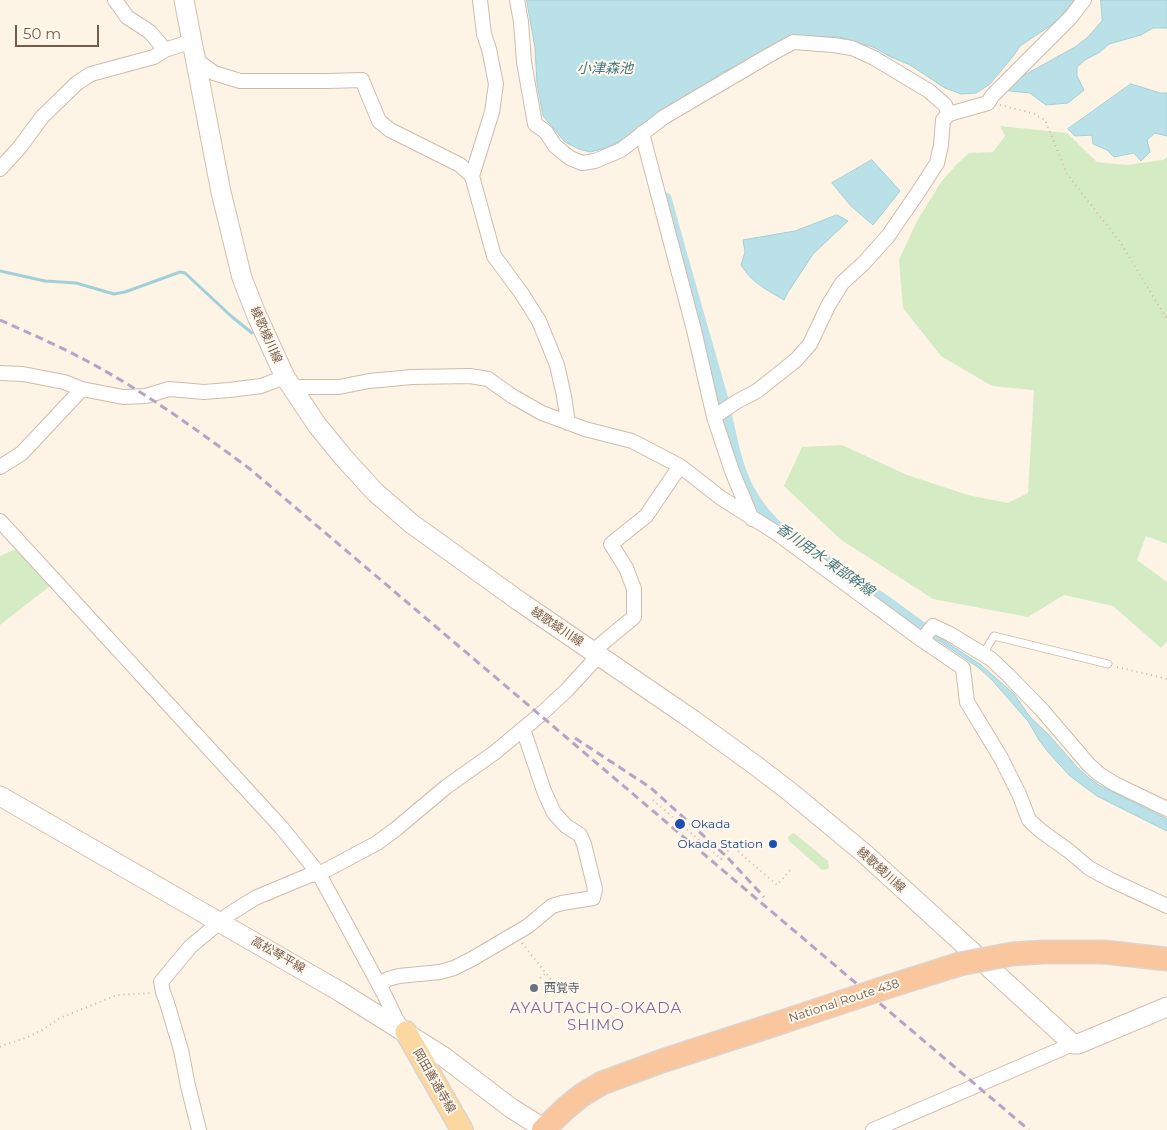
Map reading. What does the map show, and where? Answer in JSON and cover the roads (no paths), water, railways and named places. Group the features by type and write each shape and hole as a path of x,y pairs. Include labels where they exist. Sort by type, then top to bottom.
{"highway":[{"name":"National Route 438","path":"545,1130 566,1108 582,1095 602,1083 662,1061 960,964 1012,954 1043,952 1104,952 1166,960"}],"main road":[{"name":"綾歌綾川線","path":"184,0 220,192 242,278 257,316 288,382 317,425 344,458 375,492 412,524 693,720 755,765 804,804 864,854 1072,1044"},
{"name":"高松琴平線","path":"0,796 339,990 406,1032 511,1108 545,1130"},
{"path":"1072,1044 1078,1044 1167,1007"},
{"name":"岡田善通寺線","path":"406,1032 462,1130"}],"street":[{"path":"115,0 127,17 150,32 164,50"},
{"path":"472,176 492,112 496,84 484,34 480,0"},
{"path":"517,0 521,22 524,62 536,124 546,132 555,146 570,158 582,162 595,161 622,150 664,117 793,42 852,48 874,58 929,91 945,105 949,114"},
{"path":"714,417 757,391 796,360 810,344 828,306 842,283 864,263 888,236 937,163 941,145 942,120 949,114 988,103 992,96 1071,17 1084,0"},
{"path":"0,169 20,147 42,117 78,83 91,74 154,56 164,50 192,41"},
{"path":"196,62 214,72 240,81 327,82 362,80 379,120 390,130 460,165 472,176 494,256 522,294 539,322 557,365 568,423"},
{"path":"642,133 694,330 714,417 732,471 752,519"},
{"path":"0,373 23,374 123,397 146,396 169,389 204,392 288,382 306,388 339,387 369,381 412,377 470,376 488,380 542,413 585,429 632,441 680,466 721,498 927,634 963,668 967,702 1001,758 1029,820 1089,868 1167,906"},
{"path":"0,467 22,453 82,389"},
{"path":"199,1130 181,1050 161,982 190,947 228,915 255,898 310,875 319,874 378,843 446,787 494,753 567,690 597,654 599,646 634,617 634,589 626,568 611,544 646,516 680,466"},
{"path":"0,521 281,828 319,874 396,1019 406,1032"},
{"path":"927,634 933,626 983,654 1008,674 1099,774 1114,784 1167,810"},
{"path":"379,985 388,979 399,976 440,972 454,968 528,926 552,906 593,898 595,889 584,844 580,835 566,826 554,814 544,791 523,729"},
{"path":"882,1129 1072,1044"}],"lane":[{"path":"983,654 994,636 1108,664"}],"water":[{"name":"小津森池","path":"527,0 1078,0 1069,6 1060,18 1050,26 1020,46 990,84 976,93 961,94 945,88 910,65 873,47 839,37 803,36 721,73 629,136 606,148 590,152 565,142 543,116"},
{"path":"1101,0 1167,0 1167,28 1153,28 1141,35 1109,44 1100,52 1085,60 1077,67 1077,76 1084,90 1068,103 1046,105 1030,93 1000,90 1075,47 1087,38 1102,21"},
{"path":"1131,84 1160,93 1167,93 1167,136 1155,133 1147,140 1150,152 1141,161 1134,153 1114,157 1107,150 1093,144 1092,135 1075,136 1068,129"},
{"path":"872,160 900,191 873,225 851,206 832,183"},
{"path":"837,215 848,221 813,254 784,300 755,281 741,265 745,252 743,240 795,231"},
{"path":"936,635 981,665 1014,694 1030,717 1088,777 1099,785 1167,819 1167,831 1097,796 1070,776 1048,752 1028,721 992,680 979,668 935,638"}],"waterway":[{"name":"香川用水 東部幹線","path":"666,198 722,396 739,466 755,500 768,517 784,532"},
{"path":"0,271 45,281 76,283 114,294 125,292 180,272 185,273 252,333"},
{"name":"香川用水 東部幹線","path":"818,555 934,636"}],"railway":[{"path":"0,320 66,350 129,385 250,469 1029,1130"},
{"path":"575,738 651,788 727,857 764,897"}],"place":[{"name":"Okada","path":"680,824"},
{"name":"Okada Station","path":"773,844"},
{"name":"西覚寺","path":"534,988"}],"district":[{"name":"AYAUTACHO-OKADA SHIMO","path":"596,1018"}]}
